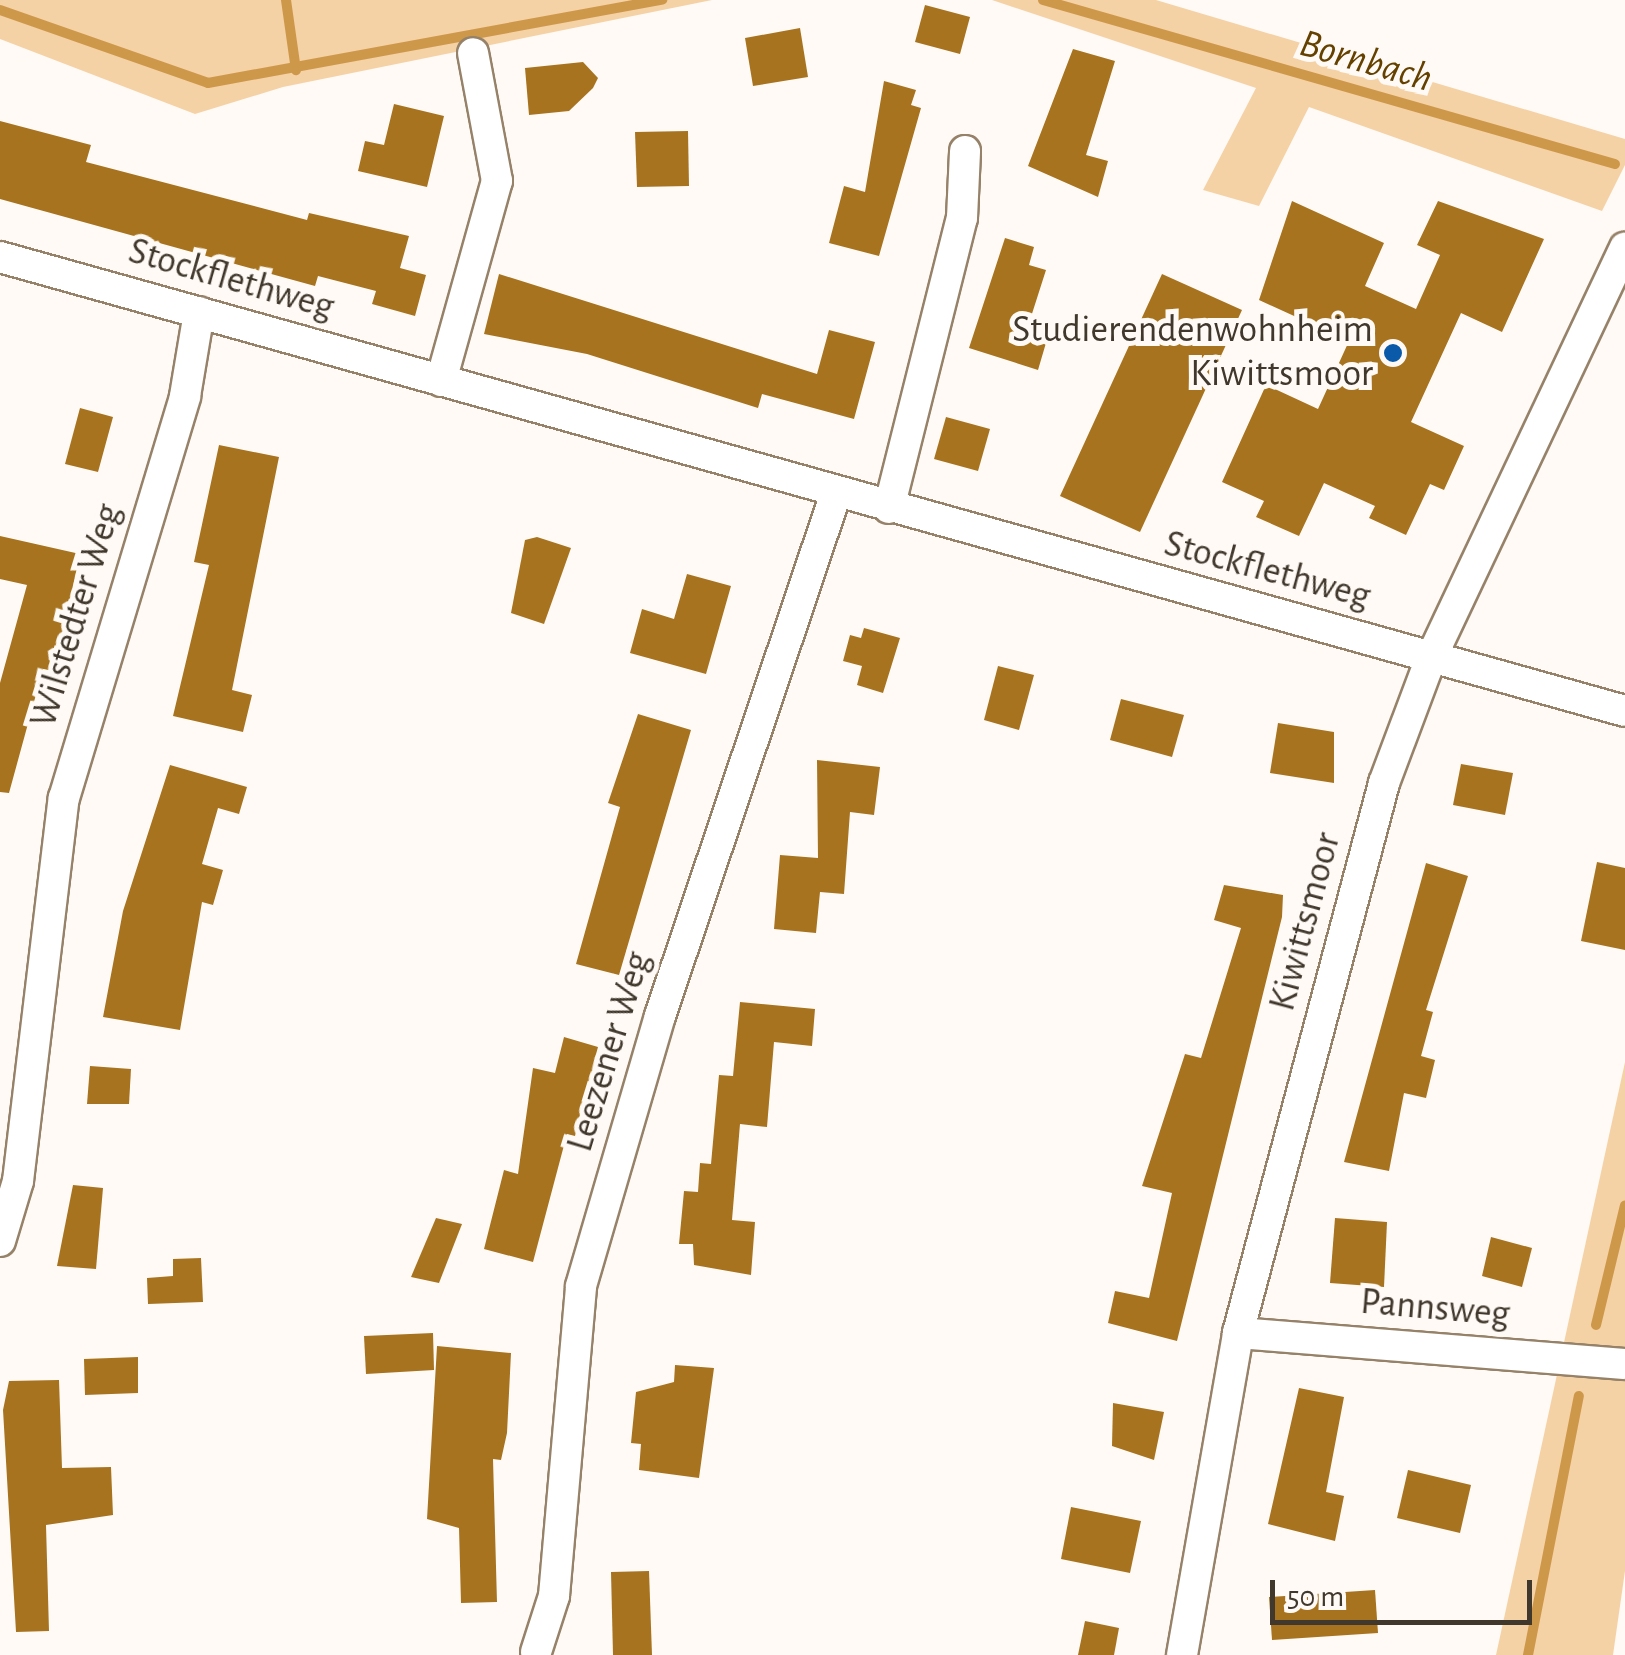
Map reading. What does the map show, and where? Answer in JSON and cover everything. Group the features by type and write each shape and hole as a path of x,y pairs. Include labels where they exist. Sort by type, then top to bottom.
{"street":[{"path":"440,381 497,181 473,53"},
{"path":"889,508 962,218 964,150"},
{"name":"Kiwittsmoor","path":"1182,1655 1238,1333 1384,783 1431,658 1625,248"},
{"name":"Stockflethweg","path":"0,257 1625,711"},
{"name":"Wilstedter Weg","path":"0,1242 18,1181 64,798 186,396 199,312"},
{"name":"Leezener Weg","path":"536,1652 554,1596 581,1286 660,1016 836,493"},
{"name":"Pannsweg","path":"1238,1333 1625,1364"}],"shaded area":[{"path":"0,0 712,0 283,87 195,114 0,39"},
{"path":"992,0 1156,0 1625,139 1625,165 1602,211 1309,107 1259,206 1203,190 1256,88"},
{"path":"1625,1062 1625,1571 1613,1655 1496,1655"}],"building":[{"path":"925,5 970,17 960,54 915,42"},
{"path":"800,28 808,77 753,86 745,38"},
{"path":"1073,49 1115,61 1086,155 1108,161 1098,197 1028,166"},
{"path":"583,62 598,78 593,88 569,111 529,115 525,68"},
{"path":"884,81 916,90 911,105 921,108 879,256 829,243 844,186 865,192"},
{"path":"394,104 444,116 427,187 358,171 365,141 384,145"},
{"path":"0,121 91,145 86,162 307,220 309,213 409,236 400,268 426,275 415,316 372,304 376,291 318,276 315,286 0,199"},
{"path":"688,131 689,186 637,187 635,132"},
{"name":"Studierendenwohnheim Kiwittsmoor","path":"1292,201 1384,243 1365,286 1416,309 1440,255 1417,245 1438,201 1544,239 1502,332 1461,313 1411,422 1464,446 1444,490 1430,484 1406,535 1369,518 1375,506 1324,483 1299,536 1256,517 1264,501 1222,482 1266,385 1318,409 1349,341 1259,300"},
{"path":"1005,238 1034,247 1029,265 1046,270 1030,320 1051,326 1038,370 969,348"},
{"path":"499,274 817,374 829,330 875,342 854,419 762,394 758,408 587,354 484,334"},
{"path":"1162,274 1242,310 1140,532 1060,496"},
{"path":"80,408 113,417 98,472 65,464"},
{"path":"946,417 990,429 978,471 934,459"},
{"path":"219,445 279,457 232,690 252,695 243,732 173,716 209,565 194,562"},
{"path":"0,536 80,554 54,671 43,669 9,793 0,792 0,683 27,585 0,579"},
{"path":"537,537 571,548 544,624 511,613 525,540"},
{"path":"687,574 731,586 706,674 630,653 642,609 674,619"},
{"path":"864,628 900,638 883,693 857,685 862,666 843,661 850,635 861,638"},
{"path":"998,666 1034,675 1019,730 984,720"},
{"path":"1121,699 1184,715 1172,757 1110,740"},
{"path":"638,714 691,730 619,975 576,964 620,807 608,803"},
{"path":"1278,723 1334,732 1334,783 1270,773"},
{"path":"817,760 880,767 874,815 850,812 844,894 820,892 816,933 774,929 780,855 818,858"},
{"path":"1461,764 1513,773 1505,815 1453,805"},
{"path":"170,765 247,787 239,814 218,808 202,864 223,870 213,905 202,902 180,1030 103,1017 123,911"},
{"path":"1597,862 1625,868 1625,950 1581,941"},
{"path":"1426,863 1468,876 1426,1010 1433,1012 1421,1056 1435,1060 1426,1098 1404,1093 1389,1171 1344,1162"},
{"path":"1224,885 1283,895 1282,917 1177,1341 1108,1323 1115,1291 1149,1298 1172,1193 1142,1186 1185,1054 1201,1058 1241,928 1214,920"},
{"path":"740,1002 815,1009 812,1046 774,1042 767,1127 740,1124 732,1220 755,1222 751,1275 694,1265 693,1244 679,1244 684,1191 698,1192 700,1163 711,1164 719,1075 733,1076"},
{"path":"564,1037 598,1047 595,1058 606,1060 594,1109 582,1106 575,1136 567,1134 533,1262 484,1249 504,1170 518,1174 533,1068 555,1073"},
{"path":"90,1066 131,1069 129,1104 87,1104"},
{"path":"73,1185 103,1188 96,1269 57,1266"},
{"path":"436,1218 462,1224 439,1283 411,1277"},
{"path":"1335,1218 1387,1222 1384,1287 1330,1283"},
{"path":"1491,1237 1532,1248 1522,1287 1482,1276"},
{"path":"201,1258 203,1302 148,1304 147,1278 173,1276 173,1259"},
{"path":"433,1333 434,1370 366,1374 364,1336"},
{"path":"437,1346 511,1353 507,1433 501,1460 493,1459 497,1602 461,1603 459,1528 427,1519"},
{"path":"138,1357 138,1393 85,1395 84,1359"},
{"path":"675,1365 714,1368 699,1478 639,1470 641,1444 631,1443 636,1392 674,1382"},
{"path":"59,1380 62,1468 111,1467 113,1515 46,1525 49,1631 16,1632 3,1410 9,1381"},
{"path":"1299,1388 1344,1397 1326,1492 1344,1496 1335,1541 1268,1524"},
{"path":"1113,1403 1164,1412 1154,1460 1112,1446"},
{"path":"1408,1470 1471,1485 1460,1533 1397,1518"},
{"path":"1071,1507 1141,1521 1130,1573 1061,1559"},
{"path":"649,1571 652,1655 613,1655 611,1572"},
{"path":"1375,1590 1378,1633 1272,1640 1269,1597"},
{"path":"1085,1621 1119,1628 1114,1655 1078,1655"}],"waterway":[{"path":"286,0 296,70"},
{"name":"Bornbach","path":"0,10 208,83 662,0"},
{"name":"Bornbach","path":"1043,0 1615,164"},
{"path":"1596,1325 1625,1205"},
{"path":"1528,1655 1579,1396"}],"place":[{"name":"Studierendenwohnheim Kiwittsmoor","path":"1393,353"}]}
